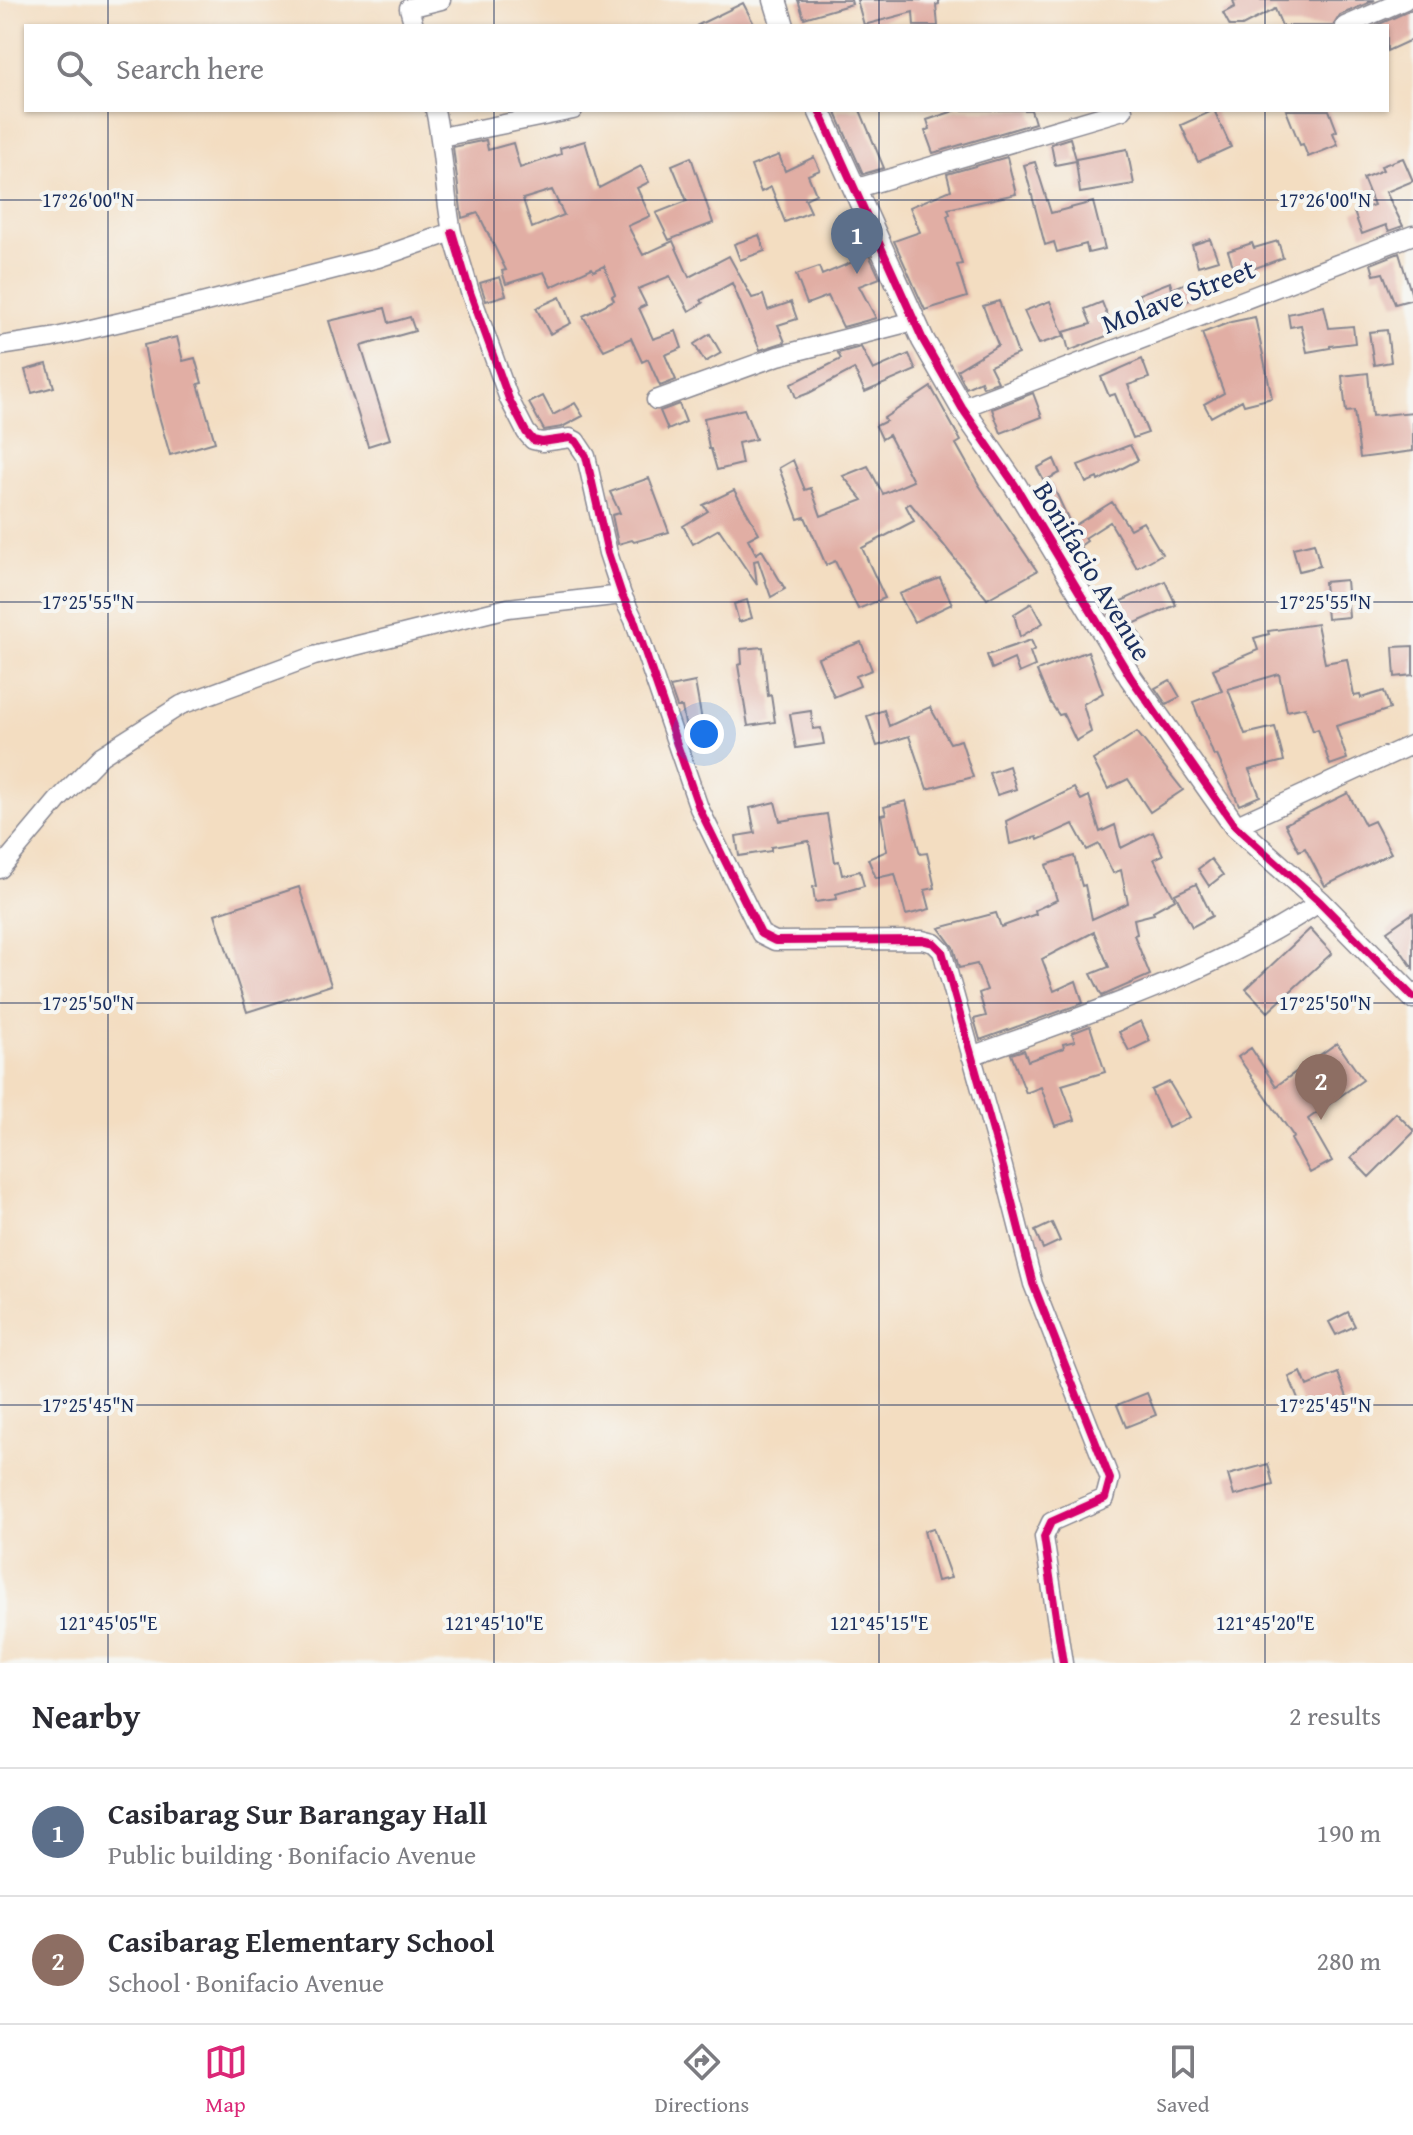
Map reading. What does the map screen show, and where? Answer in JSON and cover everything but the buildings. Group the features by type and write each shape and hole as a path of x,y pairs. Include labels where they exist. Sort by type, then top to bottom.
{"street":[{"path":"410,11 441,0"},
{"path":"775,0 782,24"},
{"path":"1350,24 1405,0"},
{"path":"435,112 452,232 509,399 533,440 542,442 570,438 576,441 586,456 608,553 699,808 761,934 775,941 909,940 934,943 942,951 1033,1284 1110,1479 1105,1498 1051,1522 1046,1529 1044,1537 1063,1663"},
{"path":"441,137 563,112"},
{"name":"Bonifacio Avenue","path":"820,112 914,321 962,408 1015,485 1131,678 1235,826 1320,902 1413,997"},
{"path":"854,189 1116,112"},
{"path":"0,346 52,338 194,305 378,258 452,232"},
{"name":"Molave Street","path":"962,408 1413,235"},
{"path":"656,400 778,356 914,321"},
{"path":"0,869 58,800 101,756 181,705 314,656 508,608 622,595"},
{"path":"1235,826 1413,744"},
{"path":"971,1056 1122,1001 1211,963 1277,931 1320,902"}],"cycle path":[{"path":"820,112 923,340 962,408 1015,485 1131,678 1235,826 1320,902 1413,997"},
{"path":"452,232 509,399 526,432 533,440 542,442 570,438 576,441 586,456 608,553 699,808 761,934 775,941 922,940 934,943 942,951 1033,1284 1110,1479 1105,1498 1051,1522 1044,1537 1063,1663"}],"place":[{"name":"Casibarag Sur Barangay Hall","path":"857,274"},
{"name":"Casibarag Elementary School","path":"1321,1120"}]}
